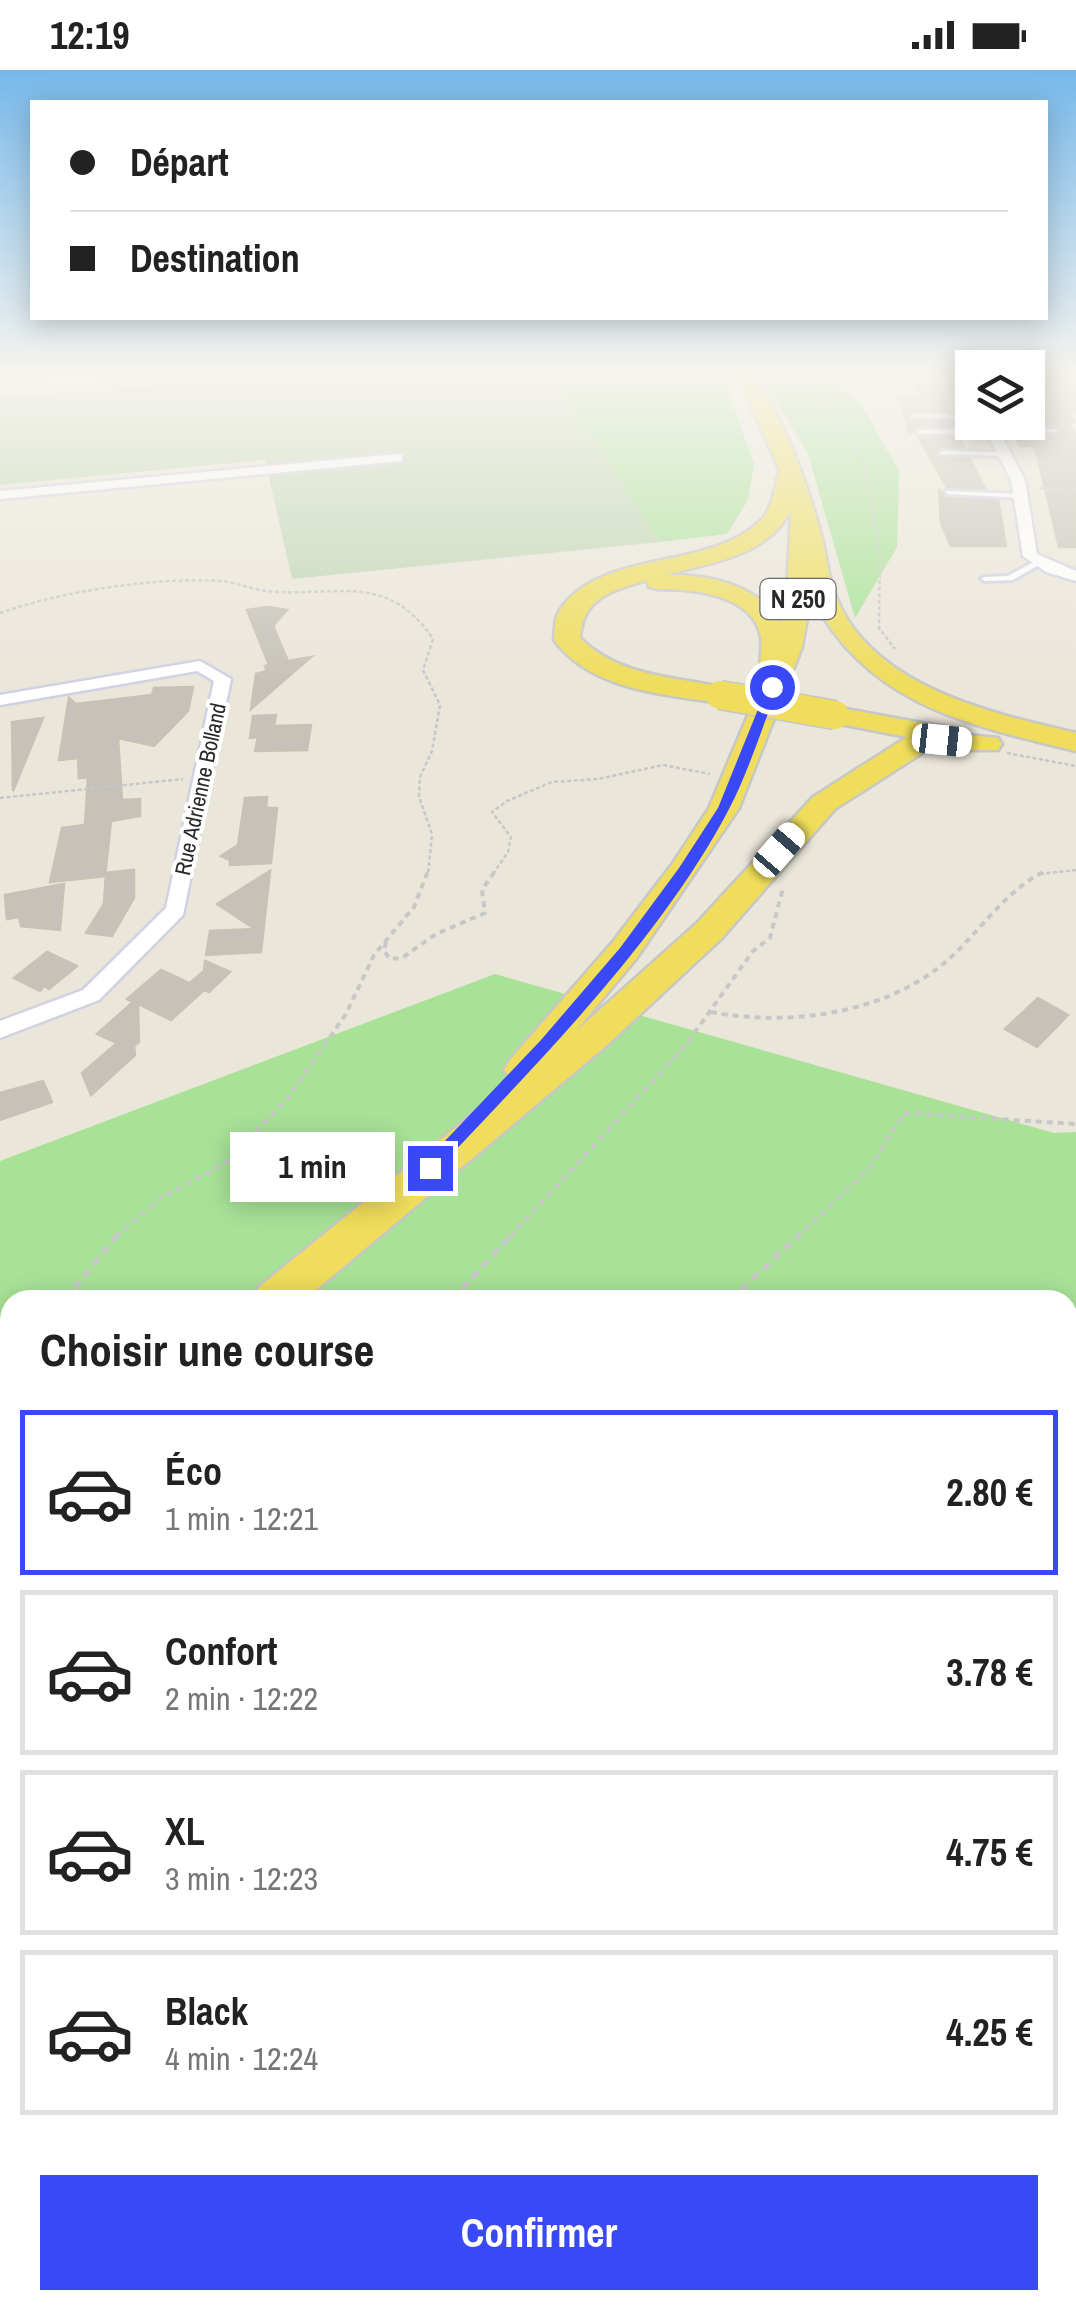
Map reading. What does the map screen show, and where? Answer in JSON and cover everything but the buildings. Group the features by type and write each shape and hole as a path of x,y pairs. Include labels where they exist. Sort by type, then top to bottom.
{"main road":[{"path":"788,480 774,522 750,541 700,561 600,587 574,604 566,620 567,640 600,667 629,677 1076,753"},
{"name":"N 250","path":"772,687 789,647 799,593 802,507 795,480"},
{"path":"802,507 822,594 837,624 860,653 925,694 976,715 1076,742"},
{"path":"430,1168 546,1044 624,951 684,870 724,808 772,687 774,634 766,618 733,594 695,584 648,583 607,593 583,612 579,624 582,638 611,662 721,692"},
{"path":"836,712 990,747"},
{"path":"286,1290 594,1036 694,944 824,803 922,742 1076,753"}],"street":[{"path":"0,495 166,480"},
{"path":"1015,480 1021,491 1030,556 1076,576"},
{"name":"Rue Adrienne Bolland","path":"0,700 200,666 222,679 176,910 91,996 0,1030"}],"lane":[{"path":"948,492 1021,491"},
{"path":"985,579 1010,578 1040,562"}],"path":[{"path":"867,480 880,556 878,628 896,651"},
{"path":"1021,491 1076,490"},
{"path":"0,613 80,589 229,581 258,590 339,587 378,593 424,621 433,639 423,670 440,704 432,750 420,776 418,797 429,817 430,860 427,882 414,907 374,955 338,1028 288,1099 234,1156 204,1177 162,1197 120,1232 72,1290"},
{"path":"990,747 1076,766"},
{"path":"387,938 384,951 390,959 402,958 436,934 486,913 482,890 508,852 511,837 492,812 504,799 523,794 535,784 616,776 648,764 684,764 734,782"},
{"path":"0,798 203,777"},
{"path":"711,1012 790,1020 882,997 941,966 973,930 1047,870 1076,870"},
{"path":"461,1290 685,1046 753,951 770,938 785,878"},
{"path":"741,1290 868,1170 904,1113 1076,1124"},
{"path":"63,2310 120,2310"}],"green space":[{"path":"0,480 58,480 0,485"},
{"path":"269,480 618,480 660,542 292,579"},
{"path":"618,480 751,480 748,500 727,534 660,542"},
{"path":"815,480 899,480 897,547 855,618"},
{"path":"495,974 1054,1133 1076,1132 1076,1290 0,1290 0,1161"}],"route":[{"path":"430,1168 546,1044 624,951 684,870 724,808 772,687"}]}
